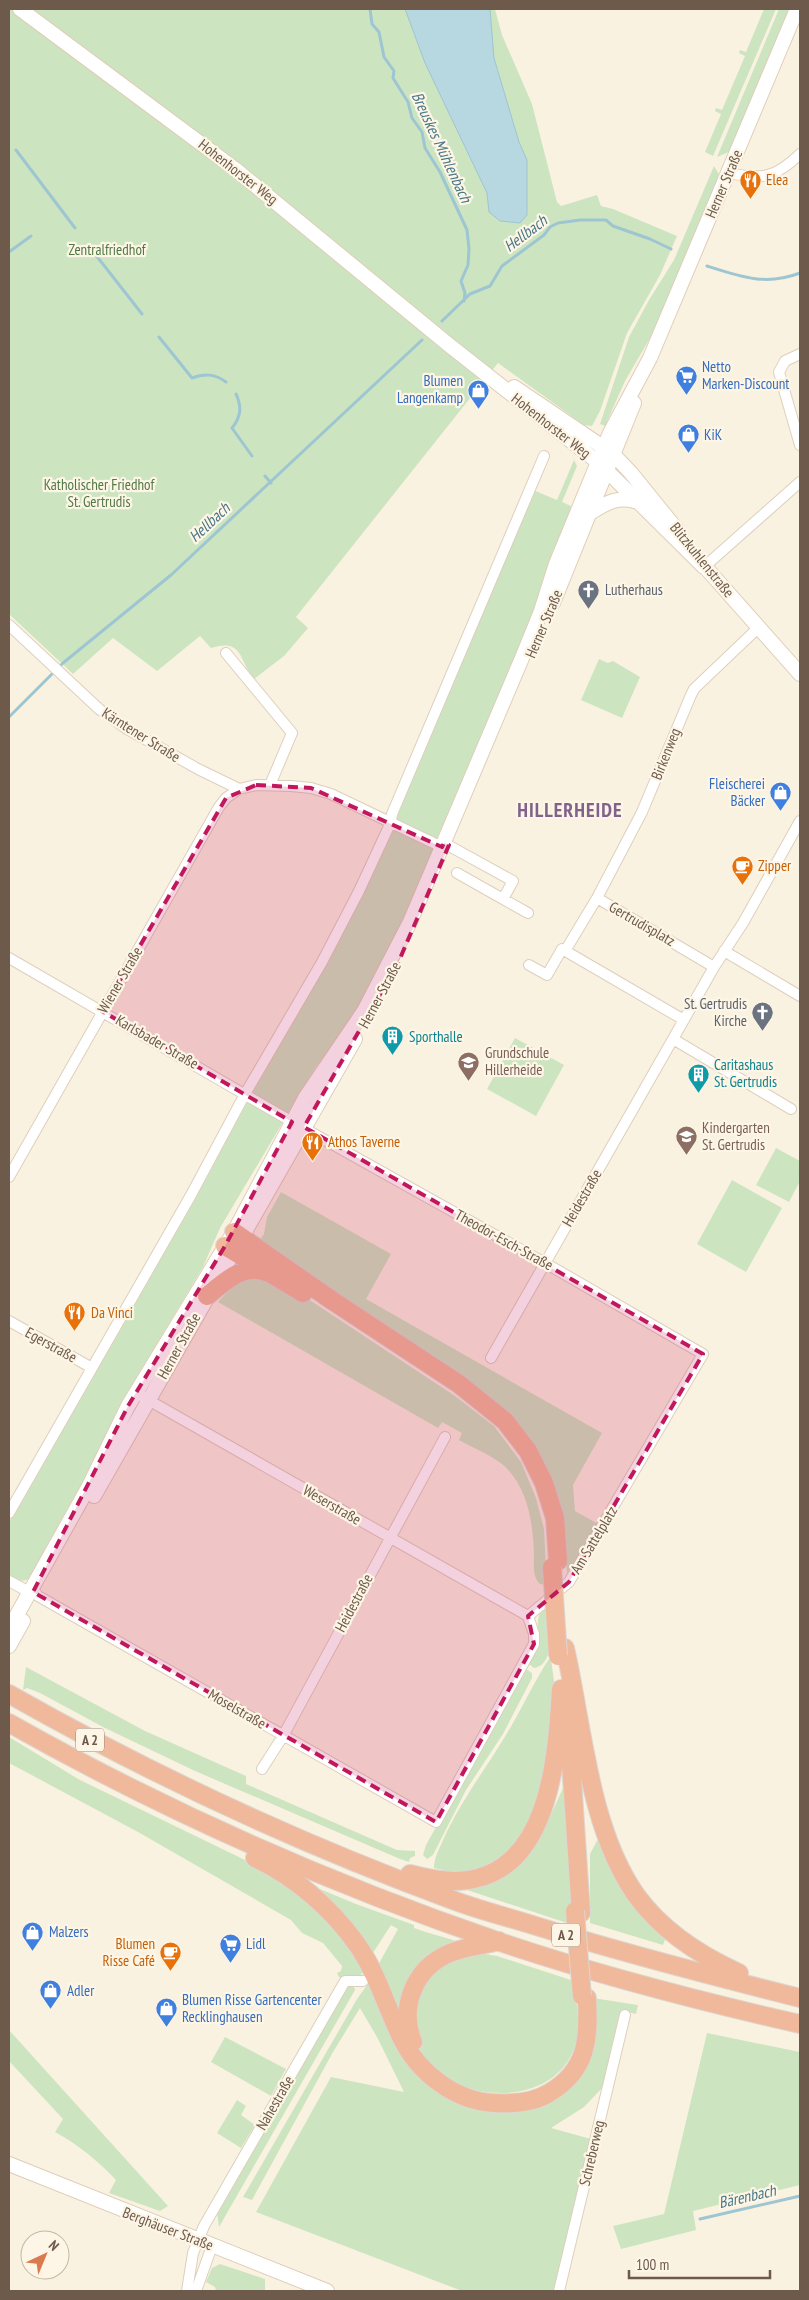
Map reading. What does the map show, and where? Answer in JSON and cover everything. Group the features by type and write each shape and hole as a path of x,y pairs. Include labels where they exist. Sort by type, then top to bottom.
{"highway":[{"path":"234,1242 276,1276 451,1388 469,1401 504,1433 526,1464 539,1490 555,1564"},
{"path":"234,1242 334,1301 459,1384 505,1421 528,1451 544,1483 555,1518 555,1564 561,1652 561,1689 557,1746 545,1805 528,1840 508,1863 485,1876 455,1881 431,1879 349,1858"},
{"path":"207,1296 230,1277 249,1269 258,1269 276,1276"},
{"path":"561,1652 565,1677 578,1912"},
{"path":"561,1652 606,1835 620,1867 636,1895 653,1916 692,1948 714,1962 794,1997"},
{"path":"202,1822 233,1848 273,1866 326,1907 356,1942 368,1972 402,2039 423,2068 444,2086 461,2096 488,2103 508,2104 530,2101 544,2096 568,2079 579,2065 586,2045 588,2028 584,1997 561,1689"},
{"name":"A 2","path":"9,1694 92,1742 174,1783 452,1900 578,1938 794,1997"},
{"name":"A 2","path":"9,1723 102,1774 202,1822 302,1867 403,1907 499,1941 616,1978 800,2024"},
{"path":"499,1941 451,1953 437,1960 426,1969 410,1995 407,2008 408,2028 414,2044 437,2073 455,2086 471,2094 499,2098 530,2094 550,2085 566,2070 576,2053 582,2036 584,1997"}],"main road":[{"name":"Hohenhorster Weg","path":"20,9 235,169 449,345 603,467"},
{"name":"Herner Straße","path":"445,845 590,513 609,450 614,424 650,358 797,9"},
{"name":"Hohenhorster Weg","path":"449,345 462,349 500,379 609,450"},
{"name":"Blitzkuhlenstraße","path":"609,450 656,503 704,568"},
{"name":"Herner Straße","path":"142,1396 207,1296 298,1124 364,1024 398,963 522,658 556,564 603,467"},
{"name":"Blitzkuhlenstraße","path":"603,467 704,568 800,674"},
{"path":"590,513 608,502 621,499 639,503"},
{"name":"Herner Straße","path":"9,1646 33,1592 88,1488 234,1242"},
{"name":"Herner Straße","path":"9,1629 33,1592"},
{"name":"Berghäuser Straße","path":"9,2164 198,2241 328,2291"}],"street":[{"path":"729,173 748,177 766,177 779,172 800,154"},
{"path":"800,354 785,361 779,372 800,445"},
{"path":"9,1513 191,1195 245,1094 322,962 359,891 391,822 392,814 544,456"},
{"path":"704,568 800,482"},
{"name":"Kärntener Straße","path":"9,625 99,709 127,728 198,769 239,789"},
{"name":"Birkenweg","path":"597,898 642,812 694,689 758,628"},
{"path":"226,653 292,732 270,785"},
{"path":"239,789 256,785 270,785 311,788 331,794 445,845 513,881 503,899"},
{"name":"Wiener Straße","path":"9,1176 219,807 226,798 239,789"},
{"name":"Heidestraße","path":"491,1358 714,967 743,922 800,821"},
{"path":"457,874 528,913"},
{"name":"Gertrudisplatz","path":"529,965 547,975 562,949 565,951 597,898 714,967"},
{"path":"724,950 800,996"},
{"path":"565,951 684,1020"},
{"name":"Karlsbader Straße","path":"9,958 298,1124"},
{"path":"673,1039 791,1108"},
{"name":"Theodor-Esch-Straße","path":"298,1124 703,1354"},
{"name":"Egerstraße","path":"9,1321 92,1368"},
{"name":"Am Sattelplatz","path":"528,1616 569,1582 703,1354"},
{"name":"Weserstraße","path":"142,1396 528,1616"},
{"name":"Heidestraße","path":"262,1769 283,1736 445,1437"},
{"name":"Moselstraße","path":"9,1581 33,1592 436,1822 534,1644 534,1634 528,1616"},
{"name":"Nahestraße","path":"198,2241 204,2226 345,1981 368,1972"},
{"name":"Schreberweg","path":"559,2291 625,2015"},
{"path":"186,2291 198,2241"},
{"path":"196,2291 212,2246"}],"highlighted area":[{"path":"256,785 311,788 442,847 444,843 449,845 398,963 304,1127 703,1354 569,1582 528,1616 534,1644 436,1822 33,1592 128,1406 225,1246 292,1122 102,1011 226,798"}],"green space":[{"path":"9,9 495,9 502,35 532,104 557,202 561,206 597,195 601,206 613,209 677,236 660,275 627,333 600,411 592,426 584,425 498,363 296,617 308,628 284,656 254,679 234,648 221,646 211,648 200,636 157,671 113,638 73,674 9,614"},
{"path":"764,9 776,9 713,156 705,152 721,114 715,111 716,108 722,110 745,56 739,53 740,50 746,52"},
{"path":"779,9 791,9 731,151 717,157"},
{"path":"714,166 720,176 660,321 625,381 605,426 600,424 629,337 674,260"},
{"path":"574,460 577,466 562,502 571,506 566,531 542,595 394,944 353,1019 315,1068 220,1228 203,1267 132,1385 128,1397 89,1475 32,1577 23,1581 12,1578 9,1576 9,1522 211,1170 353,913 372,875 533,490 557,500"},
{"path":"599,659 608,663 613,661 640,677 622,718 581,700"},
{"path":"515,1038 564,1065 536,1116 487,1089"},
{"path":"776,1148 800,1161 800,1181 789,1202 756,1185"},
{"path":"732,1180 782,1208 746,1272 697,1244"},
{"path":"281,1192 391,1254 366,1299 602,1433 573,1485 575,1511 598,1524 567,1573 565,1550 536,1453 259,1241 264,1234 267,1217"},
{"path":"245,1273 293,1289 455,1396 494,1426 521,1462 536,1498 544,1529 547,1585 540,1584 536,1578 530,1518 523,1494 511,1473 497,1460 459,1440 462,1433 442,1422 438,1428 218,1302"},
{"path":"548,1602 549,1650 542,1665 534,1668 529,1664 534,1654 538,1636 538,1621 540,1612"},
{"path":"551,1656 555,1696 553,1720 545,1768 531,1817 520,1838 507,1855 491,1866 473,1871 442,1875 443,1870 434,1868 434,1864 450,1826 506,1735"},
{"path":"26,1667 145,1731 246,1776 246,1784 397,1850 415,1851 415,1856 410,1858 409,1862 400,1859 195,1771 103,1727 40,1693 27,1688 23,1690"},
{"path":"526,1669 532,1673 532,1678 503,1734 466,1790 433,1855 427,1859 423,1855 426,1845 523,1671"},
{"path":"9,1737 80,1780 243,1859 282,1880 340,1931 363,1969 360,1976 354,1979 339,1977 337,1973 341,1971 342,1966 323,1943 302,1933 291,1920 138,1832 9,1763"},
{"path":"563,1788 573,1903 570,1904 570,1924 461,1888 539,1841"},
{"path":"600,1835 666,1937 663,1945 590,1923 590,1854"},
{"path":"303,1882 414,1925 414,1928 462,1943 444,1949 401,2024 377,1967 398,1929 391,1925 371,1956"},
{"path":"474,1952 497,1956 574,1981 578,2017 577,2038 567,2063 549,2080 527,2090 501,2093 475,2090 451,2081 431,2066 418,2046 411,2012 416,1997 430,1970"},
{"path":"370,1981 382,2014 468,2105 569,2086 593,1998 638,2005 636,2014 621,2010 603,2087 584,2107 551,2128 591,2139 554,2291 462,2291 256,2212 331,2077 404,2092 377,2037 360,2008 333,2052 252,2200 243,2197 357,1999"},
{"path":"349,1984 353,1984 355,1990 219,2227 217,2212"},
{"path":"9,2030 168,2206 160,2211 109,2193 116,2180 88,2154 55,2132 63,2119 9,2061"},
{"path":"707,2033 800,2052 800,2185 693,2211 696,2230 621,2249 613,2226 664,2214"},
{"path":"225,2037 286,2069 271,2096 211,2062"},
{"path":"237,2100 246,2106 241,2115 255,2125 241,2148 217,2133"},
{"path":"220,2264 265,2279 265,2291 216,2291 215,2287 206,2282 212,2268"}],"water":[{"path":"405,9 490,9 494,58 519,142 527,160 527,215 520,223 500,221 489,212 487,193 425,63"}],"waterway":[{"name":"Breuskes Mühlenbach","path":"370,9 372,24 379,32 384,57 394,71 393,78 408,102 412,118 422,132 425,148 440,172 467,230 468,265 461,281 465,293 464,301"},
{"path":"16,150 75,228"},
{"name":"Hellbach","path":"442,321 470,294 490,286 502,266 544,235 550,227 558,223 580,220 606,220 613,226 650,239 671,249"},
{"path":"9,252 31,236"},
{"path":"88,245 142,314"},
{"name":"Hellbach","path":"707,266 731,274 765,279 788,277 800,273"},
{"path":"159,337 192,378 210,375 226,382"},
{"name":"Hellbach","path":"9,717 63,663 171,575 422,340"},
{"path":"236,394 240,412 232,428 252,456"},
{"name":"Hellbach","path":"265,476 271,483"},
{"name":"Bärenbach","path":"700,2219 800,2196"}],"place":[{"name":"Elea","path":"750,199"},
{"name":"Netto Marken-Discount","path":"686,395"},
{"name":"Blumen Langenkamp","path":"479,409"},
{"name":"KiK","path":"688,454"},
{"name":"Lutherhaus","path":"589,609"},
{"name":"Fleischerei Bäcker","path":"781,812"},
{"name":"Zipper","path":"742,885"},
{"name":"St. Gertrudis Kirche","path":"763,1032"},
{"name":"Sporthalle","path":"393,1056"},
{"name":"Grundschule Hillerheide","path":"469,1081"},
{"name":"Caritashaus St. Gertrudis","path":"698,1093"},
{"name":"Kindergarten St. Gertrudis","path":"686,1156"},
{"name":"Athos Taverne","path":"312,1161"},
{"name":"Da Vinci","path":"75,1332"},
{"name":"Malzers","path":"33,1951"},
{"name":"Lidl","path":"230,1963"},
{"name":"Blumen Risse Café","path":"171,1972"},
{"name":"Adler","path":"51,2010"},
{"name":"Blumen Risse Gartencenter Recklinghausen","path":"166,2028"}],"district":[{"name":"HILLERHEIDE","path":"570,810"}],"park label":[{"name":"Zentralfriedhof","path":"107,250"},
{"name":"Katholischer Friedhof St. Gertrudis","path":"99,494"}]}
